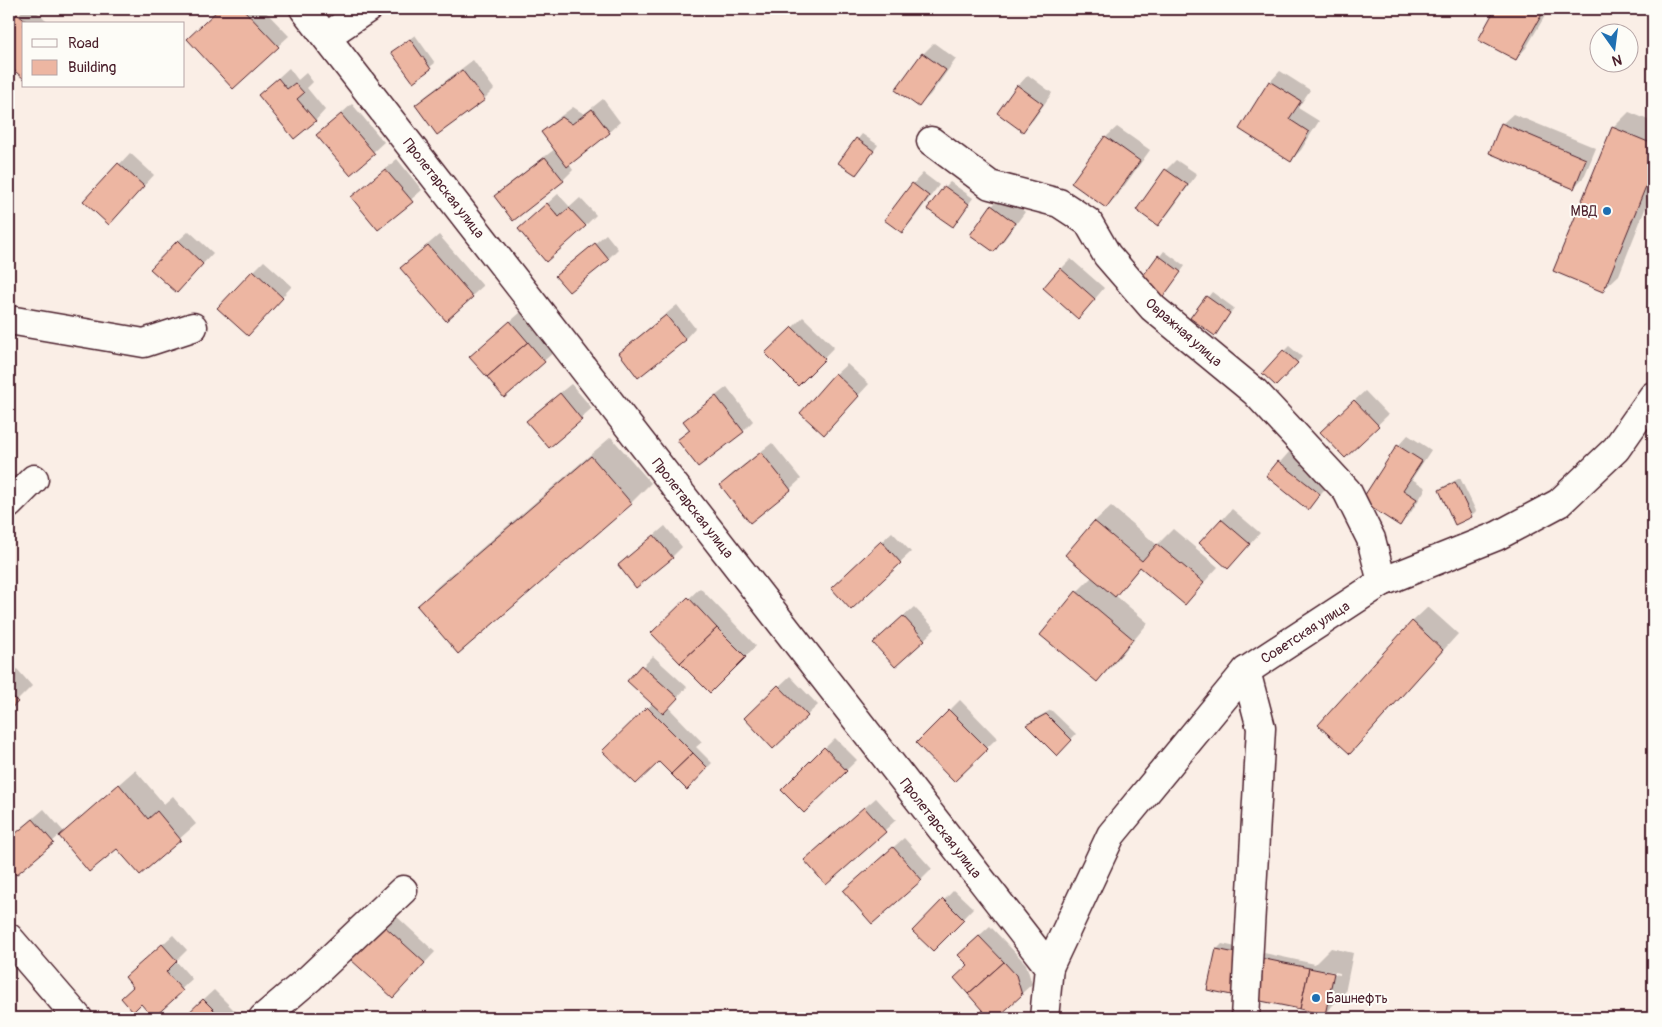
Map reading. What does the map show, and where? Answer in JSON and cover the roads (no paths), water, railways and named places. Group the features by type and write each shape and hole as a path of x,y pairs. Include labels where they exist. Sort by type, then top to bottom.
{"street":[{"name":"Пролетарская улица","path":"304,9 327,36 1049,967"},
{"path":"327,36 367,9"},
{"name":"Овражная улица","path":"931,141 990,186 1059,203 1088,222 1107,255 1153,308 1255,392 1347,491 1371,539 1382,582"},
{"path":"9,320 144,343 193,328"},
{"name":"Советская улица","path":"1049,967 1111,835 1246,671 1382,582 1497,536 1559,502 1616,449 1653,396"},
{"path":"9,504 34,478"},
{"path":"1245,1018 1261,728 1246,671"},
{"path":"263,1018 310,978 403,890"},
{"path":"9,938 78,1018"},
{"path":"1044,1018 1049,967"}],"place":[{"name":"МВД","path":"1607,211"},
{"name":"Башнефть","path":"1316,998"}]}
